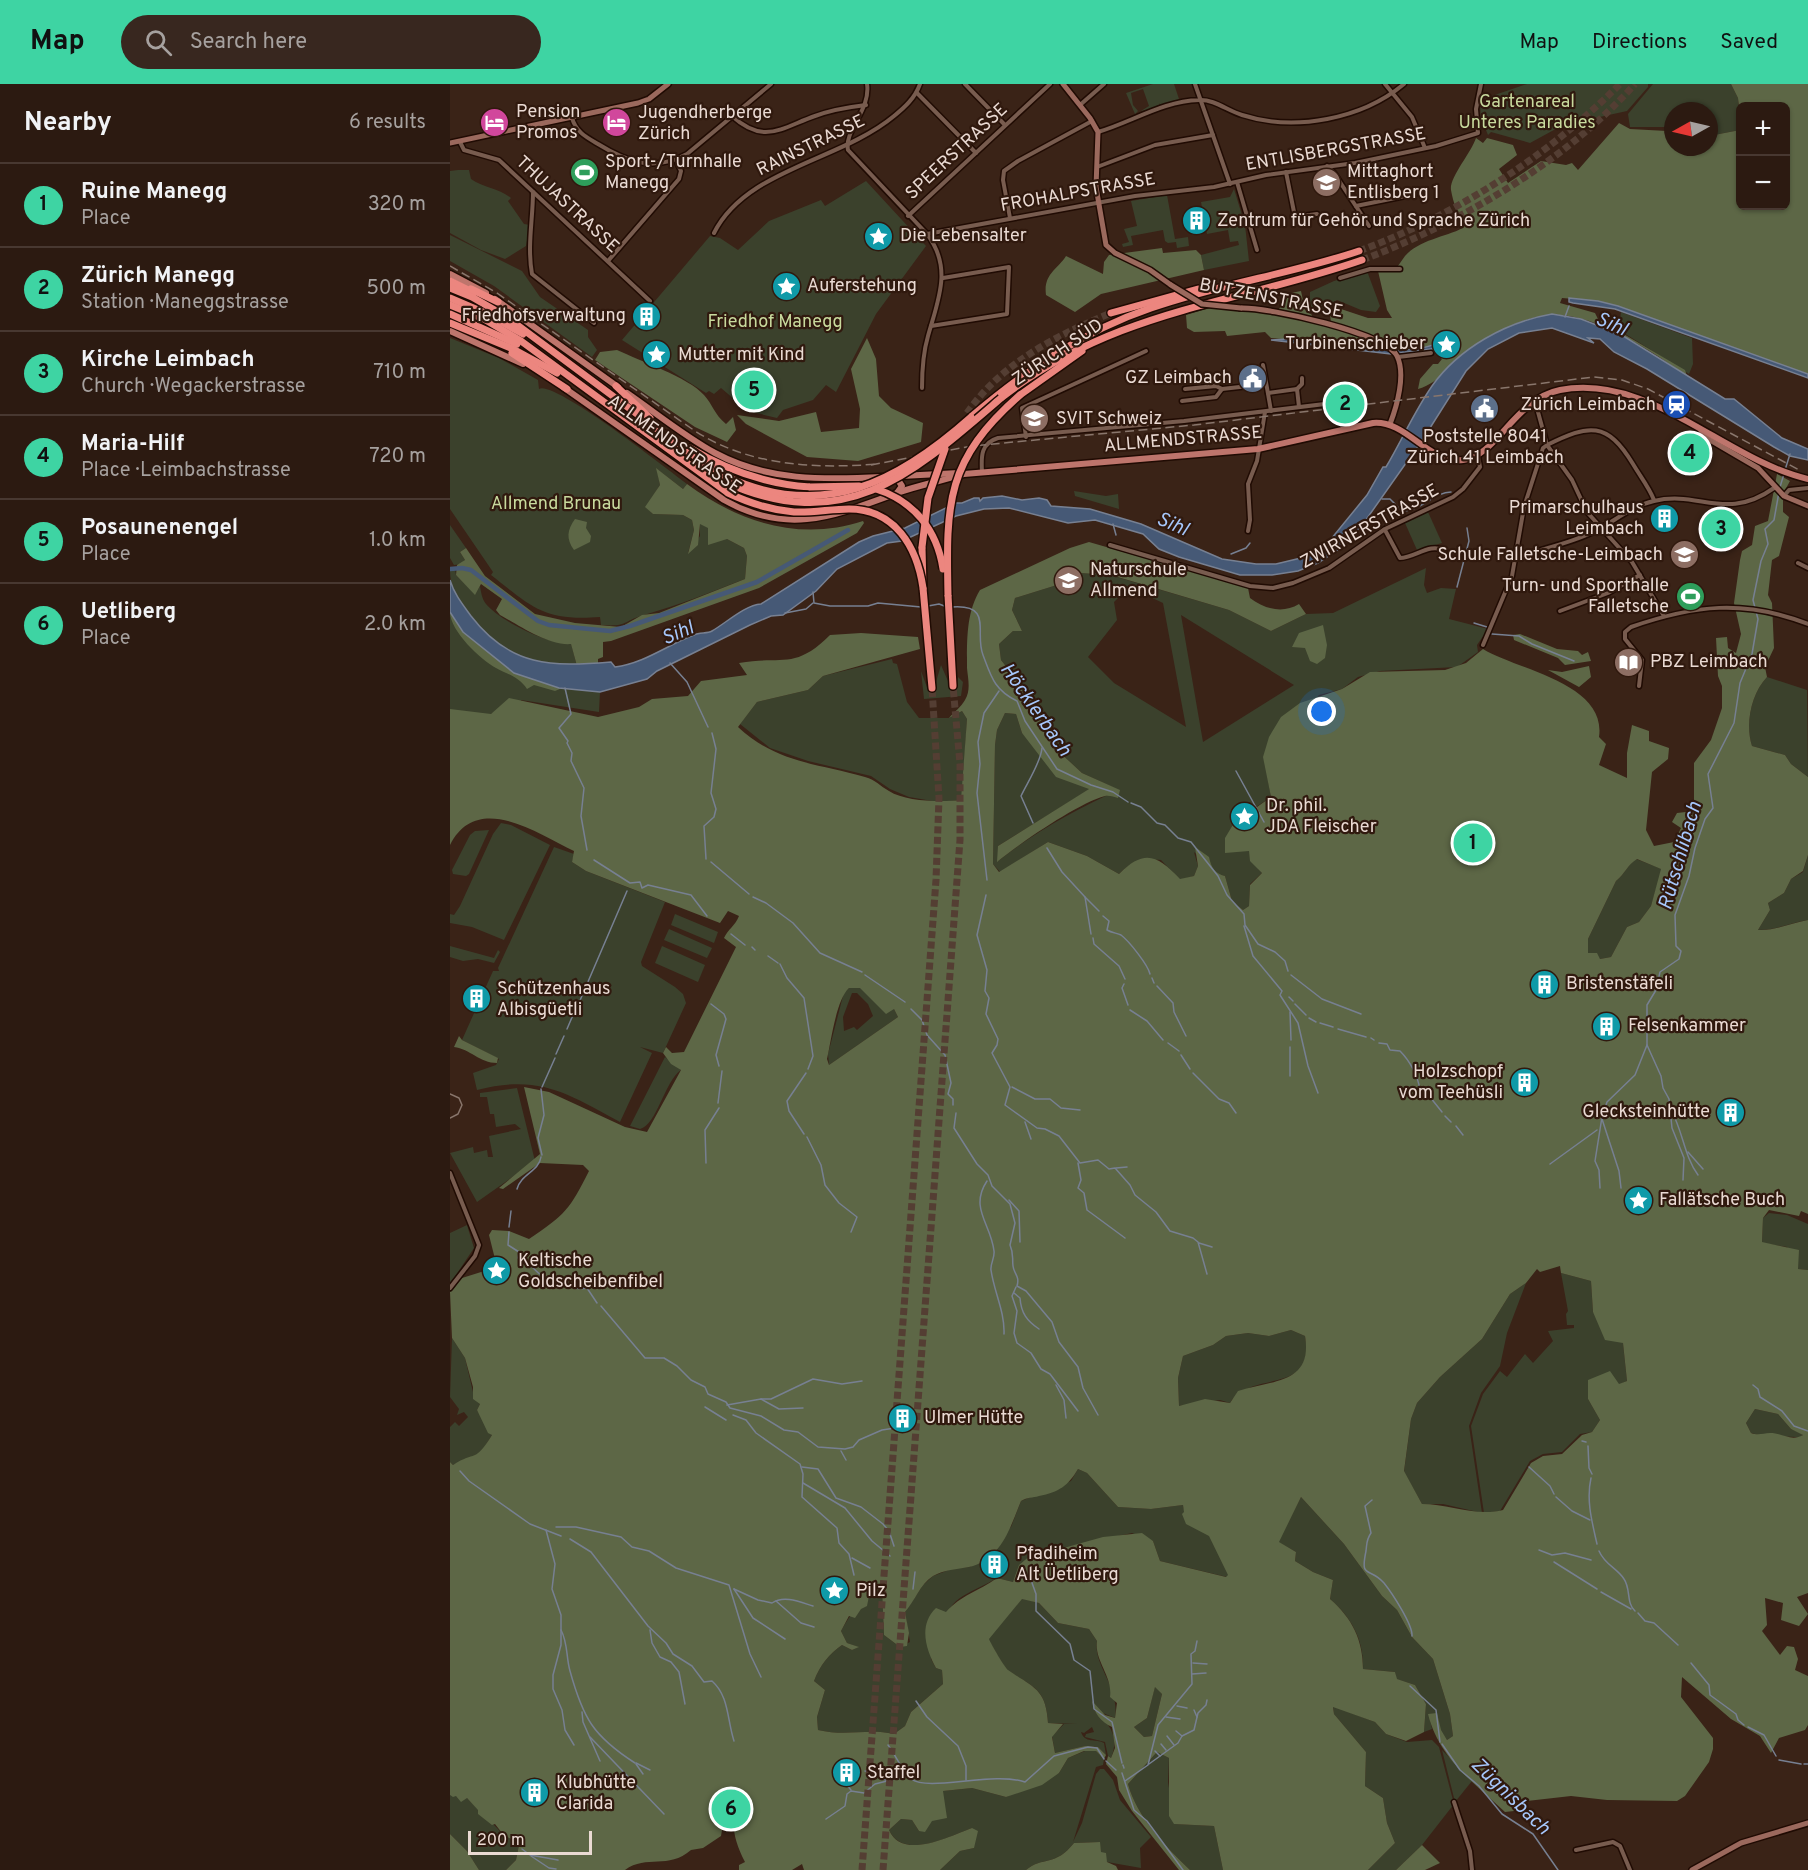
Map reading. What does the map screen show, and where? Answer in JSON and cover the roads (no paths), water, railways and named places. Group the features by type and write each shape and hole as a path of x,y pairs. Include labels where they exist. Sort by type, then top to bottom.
{"highway":[{"path":"673,452 758,489 798,495 836,494 869,486 899,472 926,454 1070,344 1122,319 1241,282 1359,251"},
{"path":"1024,377 1118,331 1177,310 1292,282 1362,260"},
{"path":"450,281 498,302"},
{"path":"450,281 519,322 573,367"},
{"path":"1111,313 1161,297 1241,282"},
{"path":"450,288 498,312 728,476 786,485 869,487 899,499 920,515 933,534 941,556 948,595 953,686"},
{"path":"450,298 485,313 546,348"},
{"path":"450,305 493,323 728,493 753,504 779,510 801,512 855,509 880,516 896,526 909,543 917,561 923,588"},
{"path":"450,314 496,333 548,362"},
{"path":"450,323 520,352 585,390"},
{"name":"ZÜRICH SÜD","path":"948,595 947,516 958,473 968,453 988,426 1042,378 1118,331"},
{"path":"483,337 567,389"},
{"path":"616,386 668,434"},
{"path":"932,688 923,588 923,530 930,490 946,446 967,413"},
{"path":"658,428 728,476"}],"main road":[{"path":"450,145 645,101 668,84"},
{"path":"1063,84 1098,132"},
{"name":"BUTZENSTRASSE","path":"1098,132 1098,203 1104,240 1110,250 1153,272 1202,304 1264,309 1336,326 1382,342 1396,353"},
{"name":"ALLMENDSTRASSE","path":"450,274 498,302 700,444 742,466 775,475 804,478 964,474 1258,448 1373,423 1390,424"},
{"name":"ALLMENDSTRASSE","path":"450,331 506,355 567,389 716,496 753,513 777,519 816,519 844,514 896,494 964,474"},
{"path":"1396,353 1401,373 1390,424 1423,445 1456,460 1478,456 1511,420 1535,401 1559,390 1588,388 1617,391 1784,471 1808,479"},
{"path":"1700,429 1705,437 1758,468 1779,492 1808,506"},
{"path":"896,477 902,486 896,494"},
{"path":"1692,1870 1741,1843 1808,1823"}],"street":[{"path":"572,118 582,135 627,161 650,165 676,160 687,154 771,84"},
{"path":"867,84 866,105 847,146 908,216 927,234 938,251 942,278 939,304 924,349 922,388"},
{"name":"RAINSTRASSE","path":"714,233 747,193 847,146 879,128 917,93 920,84"},
{"path":"965,84 1005,125"},
{"name":"SPEERSTRASSE","path":"908,216 1050,84"},
{"path":"1080,105 1104,84"},
{"path":"1195,84 1257,250"},
{"path":"1385,84 1412,117 1425,147"},
{"path":"1098,132 1140,114 1201,99 1251,117 1299,121 1350,114 1392,94 1404,84"},
{"name":"ENTLISBERGSTRASSE","path":"1233,183 1425,147 1478,133 1476,109 1481,84"},
{"path":"917,93 976,153"},
{"path":"732,116 749,130 768,133 824,113 866,105"},
{"path":"1010,219 1003,180 1004,171 1092,121"},
{"path":"1097,167 1155,145 1213,135"},
{"name":"THUJASTRASSE","path":"459,142 464,150 500,160 650,301"},
{"path":"608,261 679,179 681,171 676,160"},
{"path":"1327,166 1369,226"},
{"path":"1286,172 1288,192 1295,217 1317,214"},
{"name":"FROHALPSTRASSE","path":"927,234 1098,203 1233,183"},
{"path":"533,191 529,248 532,274 594,323"},
{"path":"1356,206 1415,194"},
{"path":"931,326 1006,314 1009,267 942,278"},
{"path":"1340,278 1370,269 1400,269"},
{"path":"1026,437 1023,408 1146,351"},
{"path":"1396,353 1431,353"},
{"path":"1263,366 1271,411"},
{"path":"1268,393 1297,389 1302,384 1302,378"},
{"path":"1185,389 1216,386 1222,389 1266,384"},
{"path":"1182,402 1216,397 1222,389"},
{"path":"1297,389 1299,407"},
{"path":"982,472 982,454 988,443 998,438 1265,412 1358,400"},
{"path":"1535,401 1547,445 1572,480 1587,512 1625,553 1664,616"},
{"path":"1248,531 1250,520 1248,484 1255,467 1265,412"},
{"path":"1483,645 1512,576 1524,507 1543,448 1584,430 1610,435 1621,444 1654,501"},
{"name":"ZWIRNERSTRASSE","path":"1110,545 1250,586 1273,588 1293,583 1329,568 1385,530 1459,492 1480,467 1478,456"},
{"path":"1517,553 1523,555 1561,544 1600,528 1626,512 1654,501 1671,499 1734,504 1755,501 1779,492 1808,488"},
{"path":"1385,530 1400,558 1423,550 1440,548 1445,551"},
{"path":"1798,563 1808,568"},
{"path":"1560,611 1608,593 1640,575"},
{"path":"1639,686 1642,660 1626,641 1625,632 1631,627 1664,616 1708,608 1737,607 1766,610 1808,624"},
{"path":"450,1173 478,1241 475,1256 450,1288"},
{"path":"1454,1802 1470,1851 1473,1870"},
{"path":"1576,1850 1613,1842 1620,1846 1630,1870"}],"water":[{"path":"1569,298 1618,306 1808,374 1808,378 1615,309 1573,303 1569,302"},
{"name":"Sihl","path":"1552,314 1581,319 1620,334 1725,399 1734,399 1782,438 1808,449 1808,460 1790,456 1774,447 1647,369 1614,352 1600,339 1588,338 1594,343 1552,328 1519,333 1488,349 1466,371 1423,439 1363,524 1339,549 1318,563 1298,571 1272,575 1240,575 1179,557 1159,549 1143,534 1095,520 1068,523 1009,508 984,509 956,516 902,541 887,543 837,569 816,591 783,615 771,616 750,625 657,671 647,679 600,692 559,688 514,673 463,632 450,612 450,580 462,603 486,633 517,654 551,663 611,662 615,667 626,665 696,634 712,631 742,611 761,604 859,542 905,528 956,503 974,498 979,498 980,501 983,498 1002,496 1022,500 1039,498 1047,500 1051,506 1090,509 1141,524 1222,559 1256,564 1276,564 1305,557 1327,544 1367,495 1383,467 1386,467 1432,386 1443,372 1470,349 1501,330"},
{"path":"1289,339 1393,350 1431,346 1442,339 1441,344 1447,347 1391,354 1271,340"}],"waterway":[{"path":"1565,317 1569,306"},
{"name":"Rütschlibach","path":"1785,470 1790,454"},
{"name":"Rütschlibach","path":"1780,487 1784,474"},
{"path":"1382,499 1390,499 1402,511 1415,508 1439,495 1451,492"},
{"name":"Rütschlibach","path":"1600,1188 1599,1170 1595,1161 1602,1117 1607,1102 1635,1075 1647,1045 1647,1005 1656,990 1660,972 1679,959 1681,951 1676,946 1675,915 1705,819 1713,808 1708,774 1734,723 1740,683 1752,654 1758,619 1753,600 1761,561 1768,544 1765,529 1774,520 1779,492"},
{"path":"1113,524 1116,535"},
{"path":"1457,587 1469,541 1467,528"},
{"path":"450,569 471,570 538,621 549,625 610,631 757,582 848,530"},
{"path":"1231,554 1246,548 1250,543"},
{"name":"Höcklerbach","path":"813,592 814,603 830,606 868,606 878,603 921,607"},
{"name":"Höcklerbach","path":"785,613 806,609 813,603"},
{"name":"Höcklerbach","path":"928,606 939,604 947,607"},
{"name":"Höcklerbach","path":"952,607 965,607 978,615 981,646 991,676 1003,692 1017,701 1025,721 1057,769 1091,785 1113,792 1128,802"},
{"path":"1474,623 1487,627"},
{"path":"1492,634 1519,636 1532,644 1574,661"},
{"path":"670,663 687,682 708,727"},
{"path":"565,688 571,714 559,728 568,741 572,753 571,761 584,788 581,816 587,850"},
{"path":"987,880 977,793 980,764 978,742 984,713 999,691"},
{"path":"706,859 704,826 714,817 716,809 711,793 716,749 712,733"},
{"path":"1033,823 1021,796 1042,748"},
{"path":"1236,771 1264,822"},
{"name":"Höcklerbach","path":"1131,803 1141,807 1157,823 1165,825 1178,838 1191,842 1218,876 1227,895 1244,914 1245,925 1258,944 1275,952 1285,961 1288,971"},
{"path":"1047,848 1062,872 1085,897 1091,934"},
{"path":"594,860 630,883 640,882 642,888 648,885 691,895 707,916"},
{"path":"711,862 749,894"},
{"path":"578,1005 627,891"},
{"path":"986,895 977,935 987,970 985,991 989,998 986,1014 998,1039 992,1053 1010,1087 1005,1105 1037,1128 1059,1136 1080,1163 1098,1160 1109,1169 1115,1168 1130,1185 1135,1195 1156,1212 1170,1231 1193,1238 1198,1242 1207,1274"},
{"path":"753,897 766,903 793,923 820,953 862,972"},
{"path":"1085,897 1099,911"},
{"path":"1103,916 1109,921 1107,930 1124,938 1142,959 1150,974"},
{"name":"Höcklerbach","path":"1244,926 1253,956 1282,991 1280,995 1298,1023 1308,1066 1318,1093"},
{"path":"731,934 745,945"},
{"path":"1093,938 1094,944 1119,966 1125,979"},
{"path":"752,947 755,950"},
{"path":"768,956 778,963"},
{"path":"780,964 787,978 804,998 813,1056 808,1069"},
{"path":"865,975 905,1002"},
{"name":"Höcklerbach","path":"1291,975 1322,999 1361,1014"},
{"path":"1152,978 1154,983"},
{"path":"1124,984 1122,988 1128,1005"},
{"path":"1157,986 1173,1003 1174,1012 1186,1036"},
{"name":"Höcklerbach","path":"1289,997 1293,1001"},
{"path":"711,1004 724,1014 726,1019 716,1055 719,1066"},
{"name":"Höcklerbach","path":"1295,1004 1306,1015"},
{"path":"911,1009 922,1020 927,1035 945,1055 951,1083 948,1094 953,1099 953,1105"},
{"path":"1130,1010 1147,1021 1163,1040"},
{"name":"Höcklerbach","path":"1290,1012 1291,1040"},
{"path":"567,1029 573,1015"},
{"name":"Höcklerbach","path":"1309,1018 1316,1022"},
{"name":"Höcklerbach","path":"1320,1023 1333,1027"},
{"name":"Höcklerbach","path":"1338,1029 1366,1037"},
{"path":"556,1054 564,1036"},
{"path":"1168,1043 1179,1051"},
{"name":"Höcklerbach","path":"1379,1043 1387,1044 1390,1050 1400,1051 1404,1055 1415,1074 1420,1090 1430,1097 1442,1112"},
{"path":"1647,1045 1669,1099 1672,1128 1684,1158 1683,1180"},
{"name":"Höcklerbach","path":"1290,1047 1290,1076"},
{"path":"1181,1055 1190,1069"},
{"path":"542,1087 555,1058"},
{"path":"718,1103 722,1071"},
{"path":"804,1134 789,1111 787,1101 806,1073"},
{"path":"1193,1073 1219,1099 1229,1103 1236,1113"},
{"path":"1012,1087 1035,1099 1050,1099 1061,1108 1080,1110"},
{"path":"541,1089 544,1115 538,1138 542,1155"},
{"path":"706,1163 705,1130 719,1108"},
{"path":"1671,1110 1693,1168 1698,1175"},
{"path":"956,1113 954,1128 977,1164 988,1175 992,1186 1010,1204 1015,1223 1010,1245 1018,1280 1017,1286 1026,1291 1052,1322 1059,1342 1078,1367 1083,1388 1098,1415"},
{"name":"Höcklerbach","path":"1445,1116 1451,1122"},
{"name":"Rütschlibach","path":"1602,1119 1619,1171 1621,1188"},
{"path":"1025,1122 1031,1139"},
{"name":"Höcklerbach","path":"1456,1126 1463,1135"},
{"name":"Rütschlibach","path":"1550,1164 1597,1130"},
{"path":"807,1137 821,1165 825,1185 839,1203 857,1217 851,1232"},
{"path":"1688,1152 1703,1169"},
{"path":"517,1189 522,1180 537,1166 541,1157"},
{"path":"1078,1163 1081,1180 1078,1188 1084,1193 1087,1210 1125,1238"},
{"path":"1116,1168 1127,1167"},
{"path":"987,1181 980,1200 994,1251 991,1270 1003,1318 1004,1334"},
{"path":"1009,1200 1019,1211 1020,1242"},
{"path":"509,1227 511,1211"},
{"path":"509,1232 508,1245 519,1252 518,1258 544,1277 572,1287 587,1288 597,1303"},
{"path":"1199,1243 1212,1247"},
{"path":"1016,1287 1012,1296 1017,1311 1014,1333 1017,1343 1031,1353 1041,1369 1050,1374 1078,1411"},
{"path":"1014,1293 1020,1298 1025,1316 1039,1329"},
{"path":"601,1306 645,1358 664,1358 677,1366 691,1380 705,1387 708,1394 726,1402 730,1408 761,1416 784,1430 798,1432 818,1447 845,1449 853,1447 859,1440 882,1430 895,1428 903,1432"},
{"path":"761,1399 771,1399 813,1379 842,1384 862,1381"},
{"path":"1056,1385 1064,1400 1066,1418"},
{"path":"1753,1385 1758,1389 1760,1397 1782,1411 1794,1426 1808,1431"},
{"path":"727,1405 761,1399 779,1409 803,1408"},
{"path":"705,1407 726,1420"},
{"path":"733,1415 746,1420 756,1433 800,1464 803,1474 802,1497 837,1528 839,1543 849,1554 854,1575"},
{"path":"1582,1441 1586,1442"},
{"path":"1588,1446 1589,1468 1592,1474"},
{"path":"841,1451 846,1460"},
{"path":"802,1467 818,1469 836,1498 861,1507 883,1524 889,1531 894,1546"},
{"path":"1529,1467 1550,1486 1554,1494"},
{"path":"460,1471 469,1481 530,1524 561,1536"},
{"path":"1591,1478 1589,1503 1597,1544"},
{"path":"803,1483 845,1508 872,1541 890,1556"},
{"path":"1556,1497 1572,1511 1590,1520"},
{"name":"Zügnisbach","path":"1372,1500 1365,1506 1371,1533 1367,1542 1364,1566 1367,1572 1384,1583 1397,1601 1406,1617 1412,1636"},
{"path":"556,1527 576,1527 621,1537 632,1547 649,1551 676,1568 729,1585 750,1654 761,1677"},
{"path":"546,1530 555,1564 552,1589 561,1615 561,1645 553,1675 553,1689 562,1710 565,1730 574,1745"},
{"path":"570,1539 591,1552 648,1626 666,1643 673,1654 692,1666 704,1682 712,1681 718,1687 725,1701 734,1741"},
{"path":"1539,1550 1552,1555 1565,1553 1591,1560"},
{"path":"1599,1551 1604,1560 1624,1579 1630,1604 1635,1611"},
{"path":"852,1558 870,1568"},
{"path":"1554,1562 1597,1589"},
{"path":"913,1589 915,1572"},
{"path":"1031,1580 1036,1594 1036,1611 1070,1644 1074,1660 1090,1671 1094,1709 1112,1722 1122,1763"},
{"path":"734,1589 758,1600 772,1603 787,1599 813,1606"},
{"path":"734,1589 753,1618 785,1639"},
{"path":"1601,1592 1631,1609"},
{"path":"776,1601 801,1623 814,1627"},
{"path":"1638,1613 1645,1621 1654,1623 1678,1645"},
{"path":"561,1630 570,1671 585,1714 609,1744 635,1763"},
{"path":"650,1630 652,1643 660,1657 671,1662 679,1672 685,1704"},
{"path":"1125,1781 1148,1765 1158,1725 1192,1684 1191,1654 1195,1651 1197,1641"},
{"path":"1193,1663 1207,1664"},
{"path":"1691,1663 1709,1685 1710,1695 1736,1714 1738,1720 1744,1725"},
{"path":"1192,1674 1206,1673"},
{"name":"Zügnisbach","path":"1410,1686 1436,1710 1440,1742"},
{"path":"1149,1764 1178,1743 1182,1736 1194,1730 1198,1713 1206,1705 1207,1700"},
{"path":"916,1701 927,1717 958,1746 966,1766 966,1780"},
{"path":"1177,1706 1187,1708"},
{"path":"1194,1710 1197,1717"},
{"path":"582,1712 583,1722 600,1761"},
{"path":"1166,1717 1180,1719"},
{"path":"1748,1727 1764,1735 1776,1756"},
{"path":"1176,1731 1182,1736"},
{"path":"1167,1736 1174,1745"},
{"path":"590,1737 664,1814"},
{"path":"1161,1744 1166,1750"},
{"name":"Zügnisbach","path":"1442,1744 1460,1770 1479,1786 1502,1814 1533,1834 1558,1870"},
{"path":"888,1745 911,1779 932,1783 996,1779 1025,1782 1054,1756 1088,1747 1097,1748 1104,1759"},
{"path":"1155,1751 1160,1756"},
{"path":"1779,1760 1801,1764"},
{"path":"1106,1761 1116,1770"},
{"path":"636,1763 650,1770"},
{"path":"636,1764 643,1774"},
{"path":"865,1771 886,1780"},
{"path":"1122,1773 1134,1810 1147,1821 1183,1870"},
{"path":"826,1819 845,1806 847,1794 851,1791 864,1793 875,1784 907,1776"},
{"path":"846,1784 851,1790"},
{"path":"522,1849 530,1855 558,1860"},
{"path":"531,1856 549,1868 556,1869"}],"tunnel":[{"path":"1359,251 1430,220 1498,181 1562,136 1620,84"},
{"path":"1362,260 1436,228 1509,187 1577,139 1635,84"},
{"path":"967,413 981,395 1013,365 1070,331 1111,313"},
{"path":"883,1870 960,840 960,764 953,686"},
{"path":"862,1870 936,880 939,798 932,688"}],"tram line":[{"path":"450,1094 459,1098 462,1105 458,1114 450,1118"}],"railway":[{"path":"450,266 497,293 695,431 716,443 738,452 783,462 830,466 878,464"},
{"path":"871,465 972,446 1194,425 1594,377 1622,380 1648,389 1801,471"}],"place":[{"name":"Pension Promos","path":"495,122"},
{"name":"Jugendherberge Zürich","path":"617,123"},
{"name":"Sport-/Turnhalle Manegg","path":"584,172"},
{"name":"Mittaghort Entlisberg 1","path":"1326,182"},
{"name":"Zentrum für Gehör und Sprache Zürich","path":"1196,221"},
{"name":"Die Lebensalter","path":"879,236"},
{"name":"Auferstehung","path":"786,286"},
{"name":"Friedhofsverwaltung","path":"647,316"},
{"name":"Turbinenschieber","path":"1447,344"},
{"name":"Mutter mit Kind","path":"657,355"},
{"name":"GZ Leimbach","path":"1253,378"},
{"name":"Posaunenengel","path":"754,390"},
{"name":"Zürich Manegg","path":"1345,404"},
{"name":"Zürich Leimbach","path":"1677,405"},
{"name":"Poststelle 8041 Zürich 41 Leimbach","path":"1485,408"},
{"name":"SVIT Schweiz","path":"1035,419"},
{"name":"Maria-Hilf","path":"1690,453"},
{"name":"Primarschulhaus Leimbach","path":"1665,518"},
{"name":"Kirche Leimbach","path":"1721,529"},
{"name":"Schule Falletsche-Leimbach","path":"1684,555"},
{"name":"Naturschule Allmend","path":"1069,580"},
{"name":"Turn- und Sporthalle Falletsche","path":"1690,596"},
{"name":"PBZ Leimbach","path":"1629,662"},
{"name":"Dr. phil. JDA Fleischer","path":"1245,816"},
{"name":"Ruine Manegg","path":"1473,843"},
{"name":"Bristenstäfeli","path":"1545,984"},
{"name":"Schützenhaus Albisgüetli","path":"476,999"},
{"name":"Felsenkammer","path":"1607,1026"},
{"name":"Holzschopf vom Teehüsli","path":"1524,1082"},
{"name":"Glecksteinhütte","path":"1731,1112"},
{"name":"Fallätsche Buch","path":"1638,1200"},
{"name":"Keltische Goldscheibenfibel","path":"497,1271"},
{"name":"Ulmer Hütte","path":"903,1418"},
{"name":"Pfadiheim Alt Üetliberg","path":"995,1564"},
{"name":"Pilz","path":"835,1591"},
{"name":"Staffel","path":"846,1773"},
{"name":"Klubhütte Clarida","path":"535,1793"},
{"name":"Uetliberg","path":"731,1809"}],"park label":[{"name":"Gartenareal Unteres Paradies","path":"1527,112"},
{"name":"Friedhof Manegg","path":"775,322"},
{"name":"Allmend Brunau","path":"556,504"}]}
